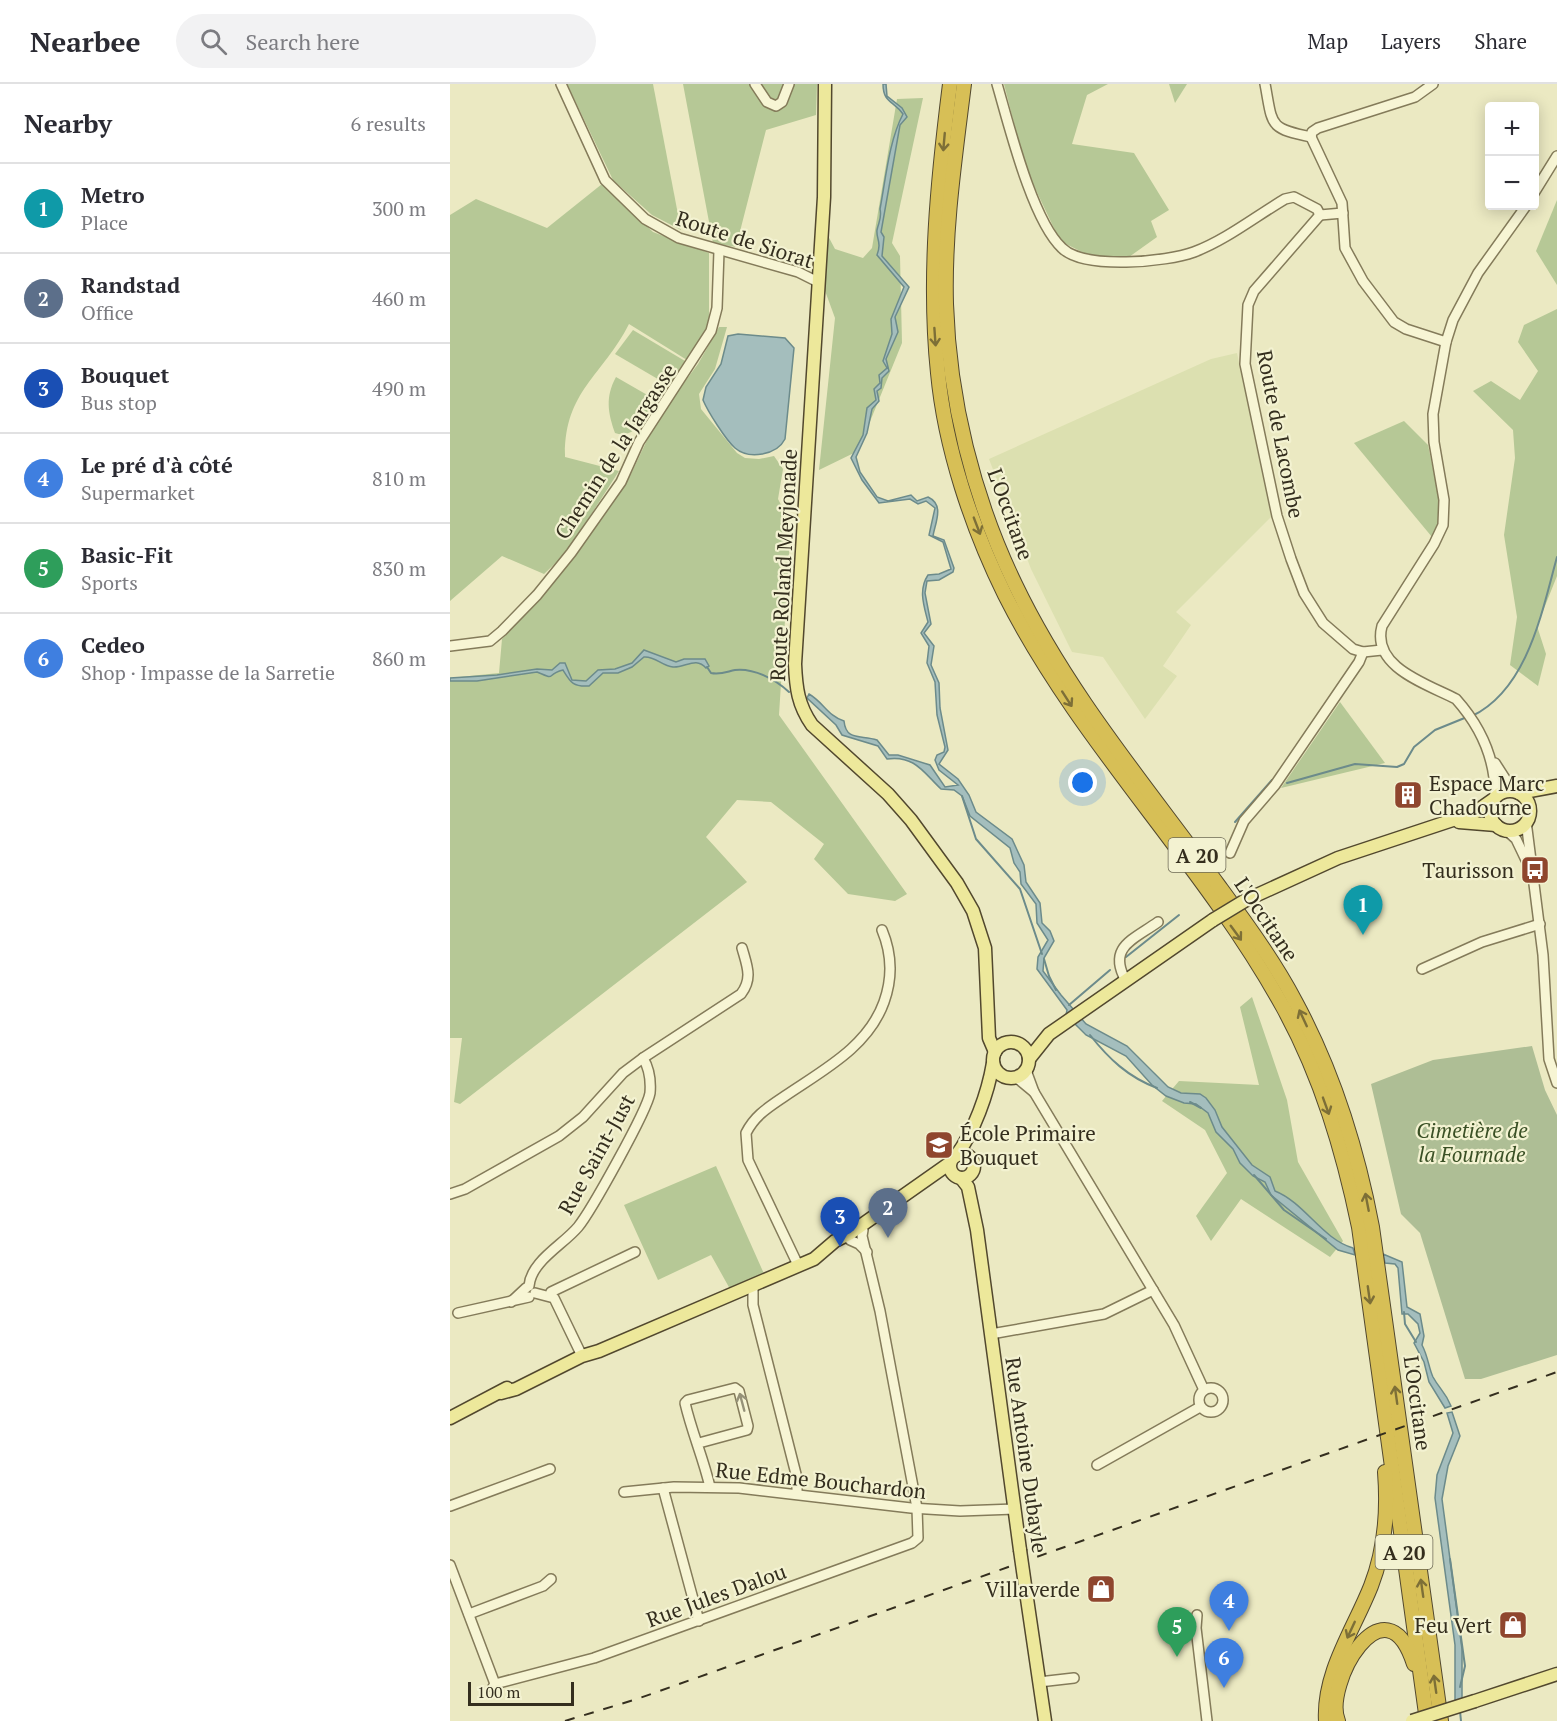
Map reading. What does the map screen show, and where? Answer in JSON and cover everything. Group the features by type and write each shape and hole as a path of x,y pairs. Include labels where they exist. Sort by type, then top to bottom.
{"highway":[{"name":"L'Occitane","path":"950,84 934,257 934,313 938,376 966,498 1004,592 1028,637 1070,703 1248,950 1283,1008 1312,1066 1344,1156 1359,1227 1427,1721"},
{"name":"L'Occitane","path":"964,84 951,192 946,304 954,381 973,472 1010,572 1039,630 1075,689 1261,944 1295,1001 1325,1063 1343,1110 1356,1152 1372,1227 1441,1721"},
{"path":"1326,1721 1327,1697 1333,1674 1371,1585 1384,1537 1384,1410"},
{"path":"1338,1721 1335,1712 1338,1693 1352,1657 1362,1640 1376,1632 1393,1633 1406,1645 1424,1695"}],"main road":[{"name":"Route Roland Meyjonade","path":"825,84 824,197 795,664 798,698 812,725 888,794 911,820 957,883 973,911 985,948 989,1038 994,1057"},
{"path":"1050,1034 1002,1044 994,1057 998,1073 1012,1078 1025,1072 1029,1061 1050,1034 1213,920 1246,900 1316,866 1474,813 1506,792 1557,787"},
{"path":"1446,822 1481,821 1518,829 1539,798 1557,787"},
{"path":"1516,792 1527,801 1528,817"},
{"path":"1494,799 1491,815 1501,827"},
{"path":"989,1016 999,1034 1025,1049 1029,1061"},
{"name":"Rue Antoine Dubayle","path":"994,1057 970,1141 955,1168 968,1187 977,1230 1045,1721"},
{"name":"Rue Antoine Dubayle","path":"983,1099 1012,1078"},
{"name":"Rue Antoine Dubayle","path":"970,1141 971,1178 978,1221 977,1230"},
{"path":"450,1418 501,1393 516,1389 581,1353 599,1351 716,1302 782,1279 796,1267 814,1259 913,1192 955,1168 967,1155 972,1165 969,1176 955,1168"},
{"path":"833,1244 850,1240 886,1211"},
{"path":"1412,1721 1551,1682 1557,1672"},
{"path":"1436,1721 1475,1704"}],"street":[{"name":"Route de Siorat","path":"561,84 605,180 660,230 719,251 798,272 818,282"},
{"path":"755,84 767,102 776,106 782,102 789,84"},
{"path":"997,84 1020,164 1042,216 1060,247 1079,259 1097,262 1176,257 1196,251 1294,196 1317,209 1320,215 1343,213"},
{"path":"1265,84 1275,125 1281,131 1311,137"},
{"path":"1433,84 1415,97 1318,128 1312,132 1311,137 1338,193 1343,213 1347,255 1363,281 1394,322 1406,329 1446,342"},
{"path":"1539,185 1557,156"},
{"path":"1516,792 1491,757 1473,722 1456,699 1392,663 1382,650 1380,641 1382,626 1434,544 1443,525 1444,500 1433,431 1436,390 1446,342 1463,297 1523,210"},
{"name":"Route de Lacombe","path":"1320,215 1254,291 1248,305 1245,363 1277,516 1304,593 1323,623 1353,649 1363,652"},
{"name":"Chemin de la Jargasse","path":"450,646 490,641 502,631 537,595 571,553 621,482 639,442 711,331 717,308 719,251"},
{"path":"1230,854 1244,821 1292,762 1349,678 1363,652 1382,650"},
{"path":"1491,757 1496,775 1494,799"},
{"path":"1528,817 1531,869 1540,924 1549,1059 1557,1083"},
{"path":"1501,827 1516,839 1531,869"},
{"path":"1126,981 1118,963 1119,953 1125,945 1158,922"},
{"path":"1422,969 1482,942 1540,924"},
{"path":"796,1267 748,1160 746,1133 760,1113 855,1047 876,1023 890,980 891,962 882,930"},
{"path":"452,1192 559,1136 583,1117 623,1073 642,1058 741,994 748,985 749,977 742,948"},
{"name":"Rue Saint-Just","path":"458,1313 511,1302 530,1291 530,1278 544,1259 584,1218 646,1105 650,1079 642,1058"},
{"path":"1029,1061 1028,1073 1034,1092 1174,1325 1204,1390"},
{"path":"1012,1078 1034,1092"},
{"name":"Rue Jules Dalou","path":"469,1614 494,1687 594,1658 912,1543 918,1538 920,1529 917,1508 862,1236 863,1230"},
{"path":"850,1240 859,1244 867,1252"},
{"path":"549,1295 635,1252"},
{"path":"557,1302 564,1287"},
{"path":"991,1334 1104,1314 1153,1290"},
{"path":"530,1291 549,1295 557,1302 581,1353"},
{"path":"748,1291 797,1478 797,1493"},
{"path":"699,1443 747,1430 739,1391 735,1388 688,1400 686,1403 693,1437 699,1443 710,1487"},
{"path":"1204,1390 1218,1390 1222,1396 1222,1404 1213,1412 1206,1412 1200,1407 1199,1399 1204,1390"},
{"path":"1097,1466 1200,1407"},
{"path":"450,1506 550,1469"},
{"name":"Rue Edme Bouchardon","path":"624,1492 710,1487 797,1493 917,1508 960,1511 1015,1509"},
{"path":"663,1488 699,1621"},
{"path":"450,1565 469,1614 543,1586 551,1579"},
{"path":"1197,1616 1196,1628 1207,1721"},
{"path":"1039,1682 1074,1678"}],"green space":[{"path":"567,84 653,84 681,230 652,215 613,180"},
{"path":"683,84 817,84 816,115 766,130 736,247 713,243"},
{"path":"1004,84 1108,84 1087,95 1072,144 1134,153 1169,210 1151,221 1157,237 1129,257 1094,258 1060,241 1025,167"},
{"path":"1169,84 1187,84 1175,103"},
{"path":"923,98 892,243 900,256 902,343 858,451 819,470 835,318 824,288 827,234 835,249 863,258 872,248 897,99"},
{"path":"602,184 653,232 709,253 709,324 687,360 629,324 586,386 571,416 566,435 565,457 619,471 567,552 544,574 502,556 450,601 450,215 476,199 547,228"},
{"path":"1557,200 1557,285 1536,251"},
{"path":"1557,309 1557,576 1537,626 1546,654 1538,686 1510,665 1517,617 1504,535 1515,458 1513,430 1473,391 1491,381 1520,400 1538,371 1518,342 1524,325"},
{"path":"719,327 727,327 715,369 699,394 701,409 737,453 745,458 759,459 774,456 783,469 778,499 791,524 779,715 907,894 895,901 848,894 814,859 824,844 771,802 737,800 706,837 747,882 460,1104 454,1102 462,1038 450,1038 450,678 499,673 502,639 543,595 612,504 631,474 657,419 698,364"},
{"path":"633,330 685,361 668,385 615,354"},
{"path":"1237,353 1271,517 1176,612 1191,625 1163,666 1177,676 1145,719 1103,657 1072,652 1031,569 989,459 1211,359"},
{"path":"616,377 656,400 645,419 629,433 615,433 609,412 610,391"},
{"path":"1404,421 1428,445 1440,503 1439,524 1432,537 1354,443"},
{"path":"1340,702 1385,763 1281,788"},
{"path":"1252,997 1287,1100 1298,1162 1343,1241 1330,1257 1241,1199 1211,1241 1196,1216 1227,1173 1205,1130 1162,1101 1179,1081 1259,1085 1240,1007"},
{"name":"Cimetière de la Fournade","path":"1532,1046 1545,1090 1557,1115 1557,1355 1481,1379 1465,1379 1420,1233 1401,1214 1371,1084 1433,1060"},
{"path":"716,1166 765,1276 730,1289 711,1255 658,1280 624,1205"}],"water":[{"path":"883,84 886,84 887,96 902,108 907,117 900,125 881,232 884,237 882,256 909,287 895,317 898,332 886,359 889,371 882,378 881,388 877,391 879,401 872,409 867,433 856,457 860,472 877,497 888,501 911,495 917,501 928,497 933,500 938,509 938,515 933,536 944,540 954,568 953,572 939,580 927,581 925,593 931,624 924,633 934,646 931,665 939,683 940,708 948,750 939,764 958,779 969,795 976,812 1012,839 1024,865 1026,882 1040,903 1042,923 1050,931 1054,941 1044,958 1043,971 1061,995 1086,1024 1127,1046 1168,1087 1181,1093 1200,1094 1206,1098 1215,1110 1222,1127 1252,1165 1270,1177 1275,1191 1295,1204 1332,1237 1353,1248 1355,1255 1338,1250 1271,1195 1265,1182 1253,1176 1240,1163 1233,1149 1216,1132 1208,1113 1196,1104 1184,1103 1166,1096 1152,1085 1126,1056 1086,1035 1066,1015 1067,1010 1037,969 1038,957 1048,940 1037,923 1036,904 1021,884 1020,872 1014,863 1010,848 970,816 962,796 954,790 941,789 918,766 897,758 887,759 878,746 842,735 836,725 807,698 809,694 834,716 844,721 845,727 851,734 877,740 889,755 898,755 930,765 945,787 958,785 939,770 935,760 937,755 944,752 945,747 937,715 935,682 927,663 929,646 921,633 928,622 923,598 925,581 928,575 939,574 951,569 943,542 929,535 935,508 926,501 918,504 910,499 879,503 862,480 851,458 863,435 867,408 876,400 874,389 880,383 879,375 887,368 883,361 892,334 891,319 904,287 877,255 879,247 877,230 889,160 894,136 903,114 885,95"},
{"path":"738,334 785,338 794,348 785,439 776,449 762,454 748,454 735,448 718,426 703,400 706,387 721,364 728,336"},
{"path":"644,650 676,662 684,659 705,659 709,666 706,668 694,663 673,667 644,657 632,667 618,673 603,673 589,686 579,686 573,683 563,670 549,677 537,672 477,681 450,681 450,678 497,675 537,669 552,670 560,663 565,663 572,680 586,681 598,670 615,669 632,663"},
{"path":"1383,1254 1402,1262 1407,1307 1420,1314 1424,1336 1422,1345 1432,1374 1451,1406 1445,1408 1429,1382 1424,1362 1414,1343 1420,1333 1418,1324 1408,1314 1402,1314 1398,1268 1395,1264 1385,1263"},
{"path":"1452,1412 1460,1436 1448,1466 1442,1499 1462,1649 1462,1702 1455,1703 1455,1645 1435,1498 1437,1475 1453,1433 1447,1413"}],"waterway":[{"path":"1472,716 1491,704 1520,668 1538,624 1557,557"},
{"path":"707,667 714,674 735,670 757,673 771,679 789,692"},
{"path":"1287,783 1355,764 1397,767 1404,764 1414,747 1435,730 1467,717"},
{"path":"1235,822 1272,780"},
{"path":"962,796 976,839 1020,889 1042,954"},
{"path":"1126,957 1179,915"},
{"path":"1044,959 1056,990"},
{"path":"1069,1005 1110,970"},
{"path":"1090,1035 1120,1066 1157,1088"},
{"path":"1190,1102 1201,1108"},
{"path":"1254,1175 1284,1210 1326,1239"},
{"path":"1404,1312 1405,1324 1416,1342"},
{"path":"1450,1559 1465,1666 1460,1687"},
{"path":"1460,1711 1461,1721"}],"railway":[{"path":"565,1721 637,1699 1557,1372"}],"place":[{"name":"Espace Marc Chadourne","path":"1408,795"},
{"name":"Taurisson","path":"1535,870"},
{"name":"Metro","path":"1363,935"},
{"name":"École Primaire Bouquet","path":"939,1145"},
{"name":"Randstad","path":"888,1238"},
{"name":"Bouquet","path":"840,1247"},
{"name":"Villaverde","path":"1101,1589"},
{"name":"Feu Vert","path":"1513,1625"},
{"name":"Le pré d'à côté","path":"1229,1631"},
{"name":"Basic-Fit","path":"1177,1657"},
{"name":"Cedeo","path":"1224,1688"}]}
